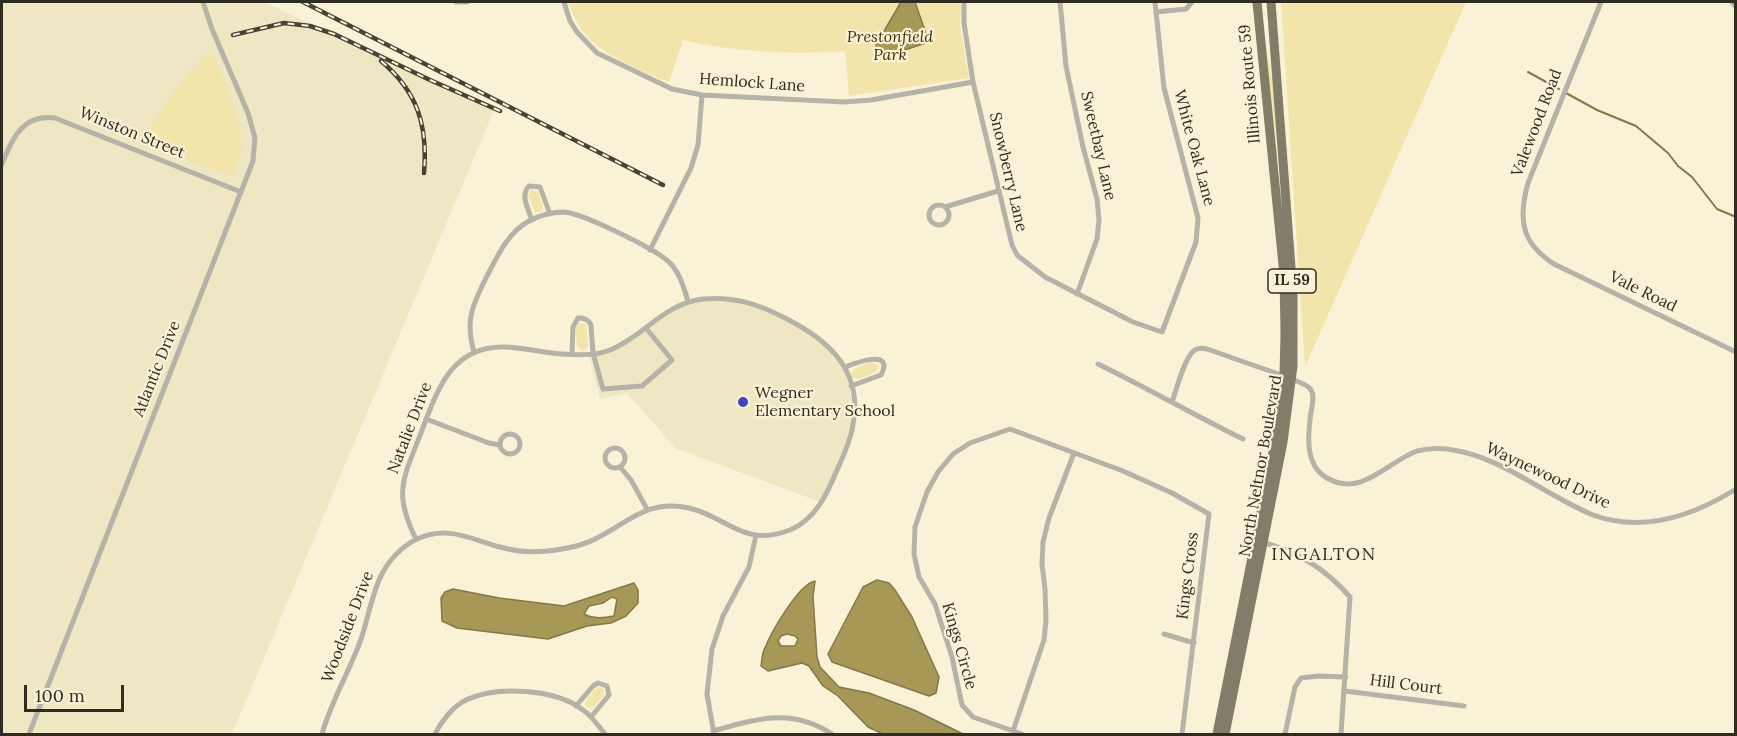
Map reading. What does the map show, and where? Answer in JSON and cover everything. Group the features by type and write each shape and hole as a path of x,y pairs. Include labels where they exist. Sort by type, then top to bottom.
{"main road":[{"name":"Illinois Route 59","path":"1257,2 1273,165"},
{"name":"Illinois Route 59","path":"1271,2 1278,91"},
{"name":"North Neltnor Boulevard","path":"1217,735 1274,468 1288,378 1293,294 1278,91"},
{"name":"North Neltnor Boulevard","path":"1273,165 1284,283 1288,378"},
{"name":"North Neltnor Boulevard","path":"1225,735 1259,541"}],"street":[{"name":"Atlantic Drive","path":"29,735 253,161 255,138 248,112 212,29 203,2"},
{"path":"207,12 209,2"},
{"path":"456,2 467,2"},
{"name":"Hemlock Lane","path":"564,2 570,21 577,32 597,53 672,88 702,95 844,102 871,100 973,82"},
{"name":"Snowberry Lane","path":"964,2 964,23 973,82 1011,244 1017,255 1045,277 1077,294 1133,322 1162,332"},
{"name":"Sweetbay Lane","path":"1060,2 1066,66 1099,209 1097,239 1077,294"},
{"name":"White Oak Lane","path":"1155,2 1164,88 1198,224 1196,242 1162,332"},
{"path":"1156,12 1186,9 1192,2"},
{"name":"Valewood Road","path":"1540,254 1526,236 1521,212 1523,201 1528,183 1601,2"},
{"path":"1732,2 1736,7"},
{"path":"650,250 691,168 698,145 702,95"},
{"name":"Winston Street","path":"2,164 15,134 32,120 47,117 60,119 241,192"},
{"path":"532,220 524,196 529,186 540,187 550,213"},
{"path":"945,207 998,191"},
{"path":"416,539 442,534 458,534 514,550 558,550 593,541 646,509 673,506 706,513 735,530 756,535 775,534 793,529 811,515 827,495 851,433 854,414 851,386 845,367 817,336 756,304 734,298 688,301 673,266 650,250 581,216 565,212 550,213 532,220 519,227 506,242 474,303 469,324 474,352"},
{"name":"Vale Road","path":"1540,254 1554,264 1736,352"},
{"name":"Natalie Drive","path":"416,539 402,505 401,489 426,419 445,377 456,365 474,352 506,347 572,354 608,351 632,338 662,314 688,301"},
{"path":"572,354 573,327 578,318 589,321 593,353 603,389 642,386 672,360 646,328"},
{"name":"Waynewood Drive","path":"1172,402 1187,359 1194,350 1210,350 1288,378 1312,390 1309,443 1312,462 1321,474 1339,483 1361,483 1412,454 1424,450 1440,449 1462,452 1504,467 1582,510 1626,523 1656,521 1690,513 1704,508 1736,489"},
{"path":"845,367 872,358 878,359 883,364 884,369 881,375 851,386"},
{"path":"1098,364 1243,439"},
{"path":"426,419 500,445"},
{"name":"Kings Circle","path":"1013,731 973,717 962,705 952,657 935,604 919,577 914,554 915,526 927,492 938,472 953,454 970,443 1010,429 1126,472"},
{"path":"1022,735 1013,731 1044,640 1046,620 1042,564 1043,542 1049,518 1074,453"},
{"path":"620,467 631,480 646,509"},
{"name":"Kings Cross","path":"1126,472 1172,493 1209,514 1182,735"},
{"path":"756,535 749,567 723,616 712,649 707,694 713,733 749,721 782,717 807,721 832,735"},
{"name":"Woodside Drive","path":"321,735 333,700 359,643 380,578 396,554 416,539"},
{"path":"1259,541 1277,546 1318,566 1350,597 1341,735"},
{"path":"1164,634 1194,643"},
{"path":"1285,735 1295,687 1301,678 1319,676 1346,678"},
{"path":"576,706 593,686 598,683 607,686 609,695 591,717"},
{"path":"435,735 443,722 464,700 498,693 532,691 558,696 576,706 591,717 605,735"},
{"name":"Hill Court","path":"1344,691 1464,706"}],"shaded area":[{"path":"2,2 264,2 494,110 232,734 2,734"},
{"path":"901,2 915,2 929,42 886,56 876,52 876,45"},
{"name":"Wegner Elementary School","path":"732,300 749,304 774,315 812,335 842,367 848,382 852,405 849,434 826,494 820,502 675,448 627,393 600,399 589,356 608,353 660,318 689,303"},
{"path":"877,580 889,583 912,617 939,677 936,693 929,696 832,662 828,654 863,587"},
{"path":"815,581 813,597 817,657 820,667 839,687 869,693 914,710 963,734 883,734 868,727 838,696 823,686 809,666 802,663 768,671 761,666 764,650 773,631 794,599","holes":["787,634 798,639 795,646 781,646 778,641 781,636"]},
{"path":"634,583 638,590 638,603 626,616 611,623 587,626 548,639 457,628 442,621 441,598 445,592 453,589 499,598 564,606","holes":["612,597 617,599 614,616 598,618 584,614 589,606 603,603"]}],"green space":[{"name":"Prestonfield Park","path":"568,2 961,2 960,25 969,78 849,96 845,51 764,52 683,40 669,82 625,63 594,43 580,28"},
{"path":"1281,2 1466,2 1305,367"},
{"path":"210,52 214,56 240,123 242,149 233,175 228,176 154,146 147,139 155,121 176,90"},
{"path":"1269,58 1274,94 1277,163 1267,59"},
{"path":"531,189 538,192 543,206 541,212 535,212 528,195"},
{"path":"581,323 586,325 588,346 583,351 577,346 576,328"},
{"path":"871,362 878,365 877,372 858,379 852,377 854,369"},
{"path":"600,687 604,695 593,707 588,708 585,705 586,700 596,688"}],"waterway":[{"path":"1528,72 1559,89"},
{"path":"1566,93 1597,110 1636,126 1692,177 1717,209 1736,217"}],"railway":[{"path":"303,2 663,185"},
{"path":"233,35 284,23 310,26 334,34 500,111"},
{"path":"381,61 404,85 418,111 424,140 424,173"}],"place":[{"name":"Wegner Elementary School","path":"743,402"}],"district":[{"name":"INGALTON","path":"1324,555"}]}
